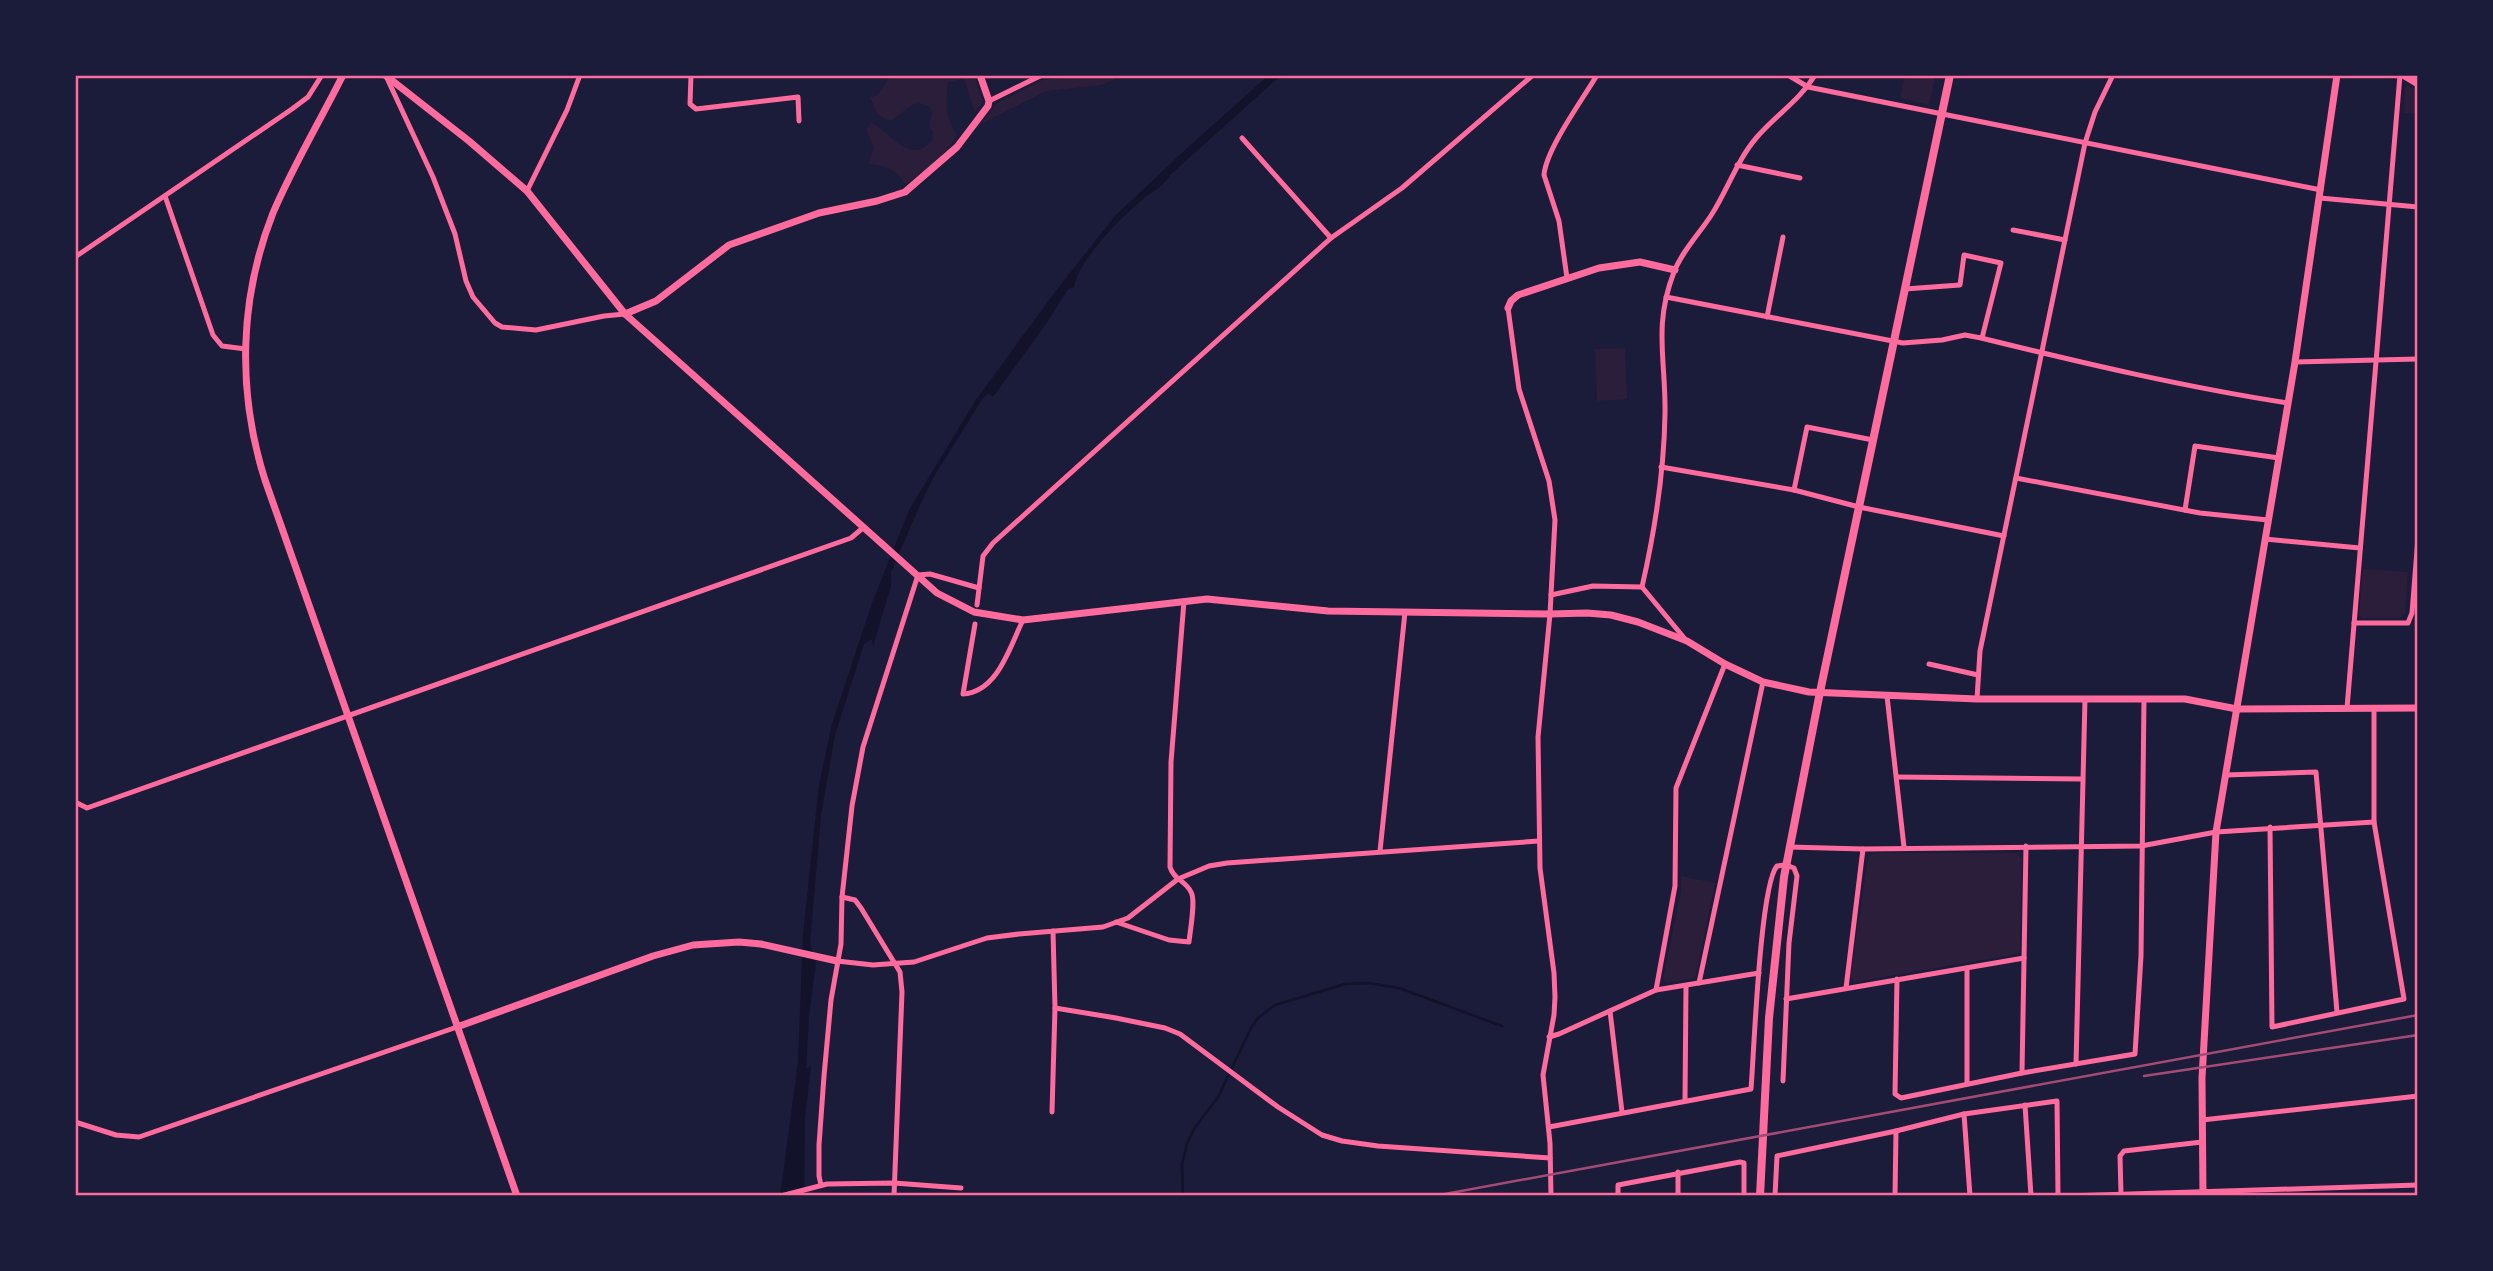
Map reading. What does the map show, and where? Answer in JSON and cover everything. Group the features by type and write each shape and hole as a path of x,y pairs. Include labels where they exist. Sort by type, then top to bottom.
{"main road":[{"path":"1759,1196 1769,1018 1789,847 1950,75"}],"street":[{"path":"75,257 292,109 308,97 322,75"},
{"path":"343,75 297,163 263,241 254,272 246,349 247,405 257,455 517,1196"},
{"path":"527,191 580,75"},
{"path":"691,75 690,104 696,109 798,97 799,121"},
{"path":"980,75 989,101"},
{"path":"385,76 433,177 455,234 466,281 473,297 495,323 502,327 536,330 625,314 656,302 729,245 820,213 901,194 957,147 975,125 989,101 1042,75"},
{"path":"977,605 983,556 992,543 1331,238 1402,188 1533,75"},
{"path":"1567,278 1562,233 1544,174 1545,166 1552,149 1597,75"},
{"path":"1788,75 1808,87 2320,194 2418,207"},
{"path":"1642,587 1656,516 1661,467 1665,409 1661,326 1666,297 1675,270 1713,213 1737,165 1759,135 1808,87 1815,75"},
{"path":"1977,699 1980,652 2085,143 2095,112 2113,75"},
{"path":"2203,1193 2202,1120 2216,832 2295,362 2337,75"},
{"path":"2347,708 2401,75 2418,84"},
{"path":"385,76 469,141 527,191 625,314 937,593 967,610 988,616 1023,620 1184,601 1240,600 1328,611 1587,613 1611,615 1638,622 1687,641 1725,664 1763,682 1794,690 1977,699 2185,699 2237,709 2418,708"},
{"path":"1242,138 1331,238"},
{"path":"1737,165 1800,178"},
{"path":"165,196 213,335 222,346 246,349"},
{"path":"2013,230 2065,240"},
{"path":"1767,317 1783,237"},
{"path":"1905,289 1960,285 1964,255 2001,263 1982,338"},
{"path":"1550,1196 1549,1126 1543,1075 1554,1015 1554,973 1539,841 1538,737 1550,614 1555,520 1549,481 1519,389 1508,309 1511,301 1518,295 1599,268 1640,262 1675,270"},
{"path":"1666,297 1894,342 1942,340 1965,335 2225,394 2288,403"},
{"path":"2295,362 2418,359"},
{"path":"1794,490 1807,427 1873,440"},
{"path":"2185,510 2195,446 2279,458"},
{"path":"1661,467 1794,490 1859,507 2004,536"},
{"path":"2016,478 2185,510 2268,520"},
{"path":"75,802 87,808 850,538 864,527"},
{"path":"2354,623 2408,623 2412,613 2418,538"},
{"path":"2265,540 2360,548"},
{"path":"916,573 938,575 979,588"},
{"path":"819,1186 824,1076 852,806 863,747 916,573"},
{"path":"1551,595 1592,586 1642,587 1687,641"},
{"path":"1116,922 1169,940 1189,942 1193,899 1191,891 1172,874 1170,867 1175,698 1184,601"},
{"path":"1380,851 1405,612"},
{"path":"975,624 963,694 979,691 997,673 1023,620"},
{"path":"1656,990 1675,886 1676,788 1725,664"},
{"path":"1929,664 1978,675"},
{"path":"1699,983 1763,682"},
{"path":"1887,696 1904,847"},
{"path":"2076,1064 2085,699"},
{"path":"1897,979 1895,1094 1901,1098 2022,1073 2135,1054 2141,956 2144,699"},
{"path":"2270,827 2272,1027 2404,999 2374,822 2374,709"},
{"path":"2225,775 2316,772 2337,1012"},
{"path":"1897,777 2082,779"},
{"path":"1789,847 1863,849 2141,846 2216,832 2374,822"},
{"path":"75,1122 116,1135 139,1138 693,945 739,942 854,964 914,962 987,939 1103,928 1128,918 1178,879 1201,869 1227,863 1539,841"},
{"path":"2022,1073 2026,846"},
{"path":"1846,988 1863,849"},
{"path":"1549,1126 1751,1089 1759,973 1770,880 1777,866 1786,865 1794,868 1797,876 1786,999 1783,1082"},
{"path":"842,897 855,900 882,939 900,972 902,992 894,1196"},
{"path":"1052,1112 1055,1008 1053,931"},
{"path":"1786,999 2024,958"},
{"path":"1967,968 1967,1084"},
{"path":"1549,1037 1656,990 1759,973"},
{"path":"1685,1100 1686,986"},
{"path":"1055,1008 1165,1028 1180,1034 1278,1107 1322,1135 1378,1146 1550,1158"},
{"path":"1610,1010 1622,1112"},
{"path":"2202,1120 2418,1096"},
{"path":"1775,1196 1777,1156 1964,1114 2057,1101 2058,1196"},
{"path":"2025,1105 2031,1196"},
{"path":"1964,1114 1970,1196"},
{"path":"1895,1196 1896,1131"},
{"path":"2121,1195 2120,1156 2124,1151 2202,1142"},
{"path":"1618,1196 1618,1185 1740,1162 1744,1163 1744,1196"},
{"path":"1678,1172 1678,1196"},
{"path":"781,1196 819,1186 894,1183 961,1188"},
{"path":"2067,1196 2418,1185"},
{"path":"2383,1186 2383,1196"}],"shaded area":[{"path":"894,75 974,75 983,101 975,112 964,79 948,82 947,110 957,135 934,162 905,184 890,169 868,164 874,147 866,130 871,123 908,149 924,147 933,139 929,126 932,113 929,106 912,105 890,121 878,115 870,97 878,95"},
{"path":"1083,75 1123,75 1102,85 1046,91 981,124 997,103 1042,80"},
{"path":"1269,75 1286,75 1282,79 1280,76 1161,186 1133,208 1092,252 1074,287 1068,289 993,397 988,394 983,398 933,478 920,505 891,572 891,586 873,646 872,639 864,644 835,735 821,815 810,943 816,962 806,1069 811,1066 805,1117 804,1196 780,1196 798,1062 803,934 819,785 832,724 872,603 910,508 976,400 1115,216"},
{"path":"1905,75 1936,75 1929,105 1900,98"},
{"path":"2408,85 2418,91 2418,114 2404,113 2405,89"},
{"path":"1625,348 1627,399 1597,401 1595,349"},
{"path":"2363,569 2408,572 2405,613 2399,618 2363,618 2359,614"},
{"path":"1873,853 2016,853 2022,859 2020,949 2017,954 1855,982 1850,977 1868,858"},
{"path":"1681,876 1715,883 1696,976 1666,983 1663,979 1681,891"}],"waterway":[{"path":"1183,1196 1182,1164 1194,1129 1218,1097 1251,1028 1258,1018 1275,1005 1345,984 1368,983 1399,988 1502,1026"}],"railway":[{"path":"1434,1196 2418,1015"},
{"path":"2144,1076 2418,1035"}]}
